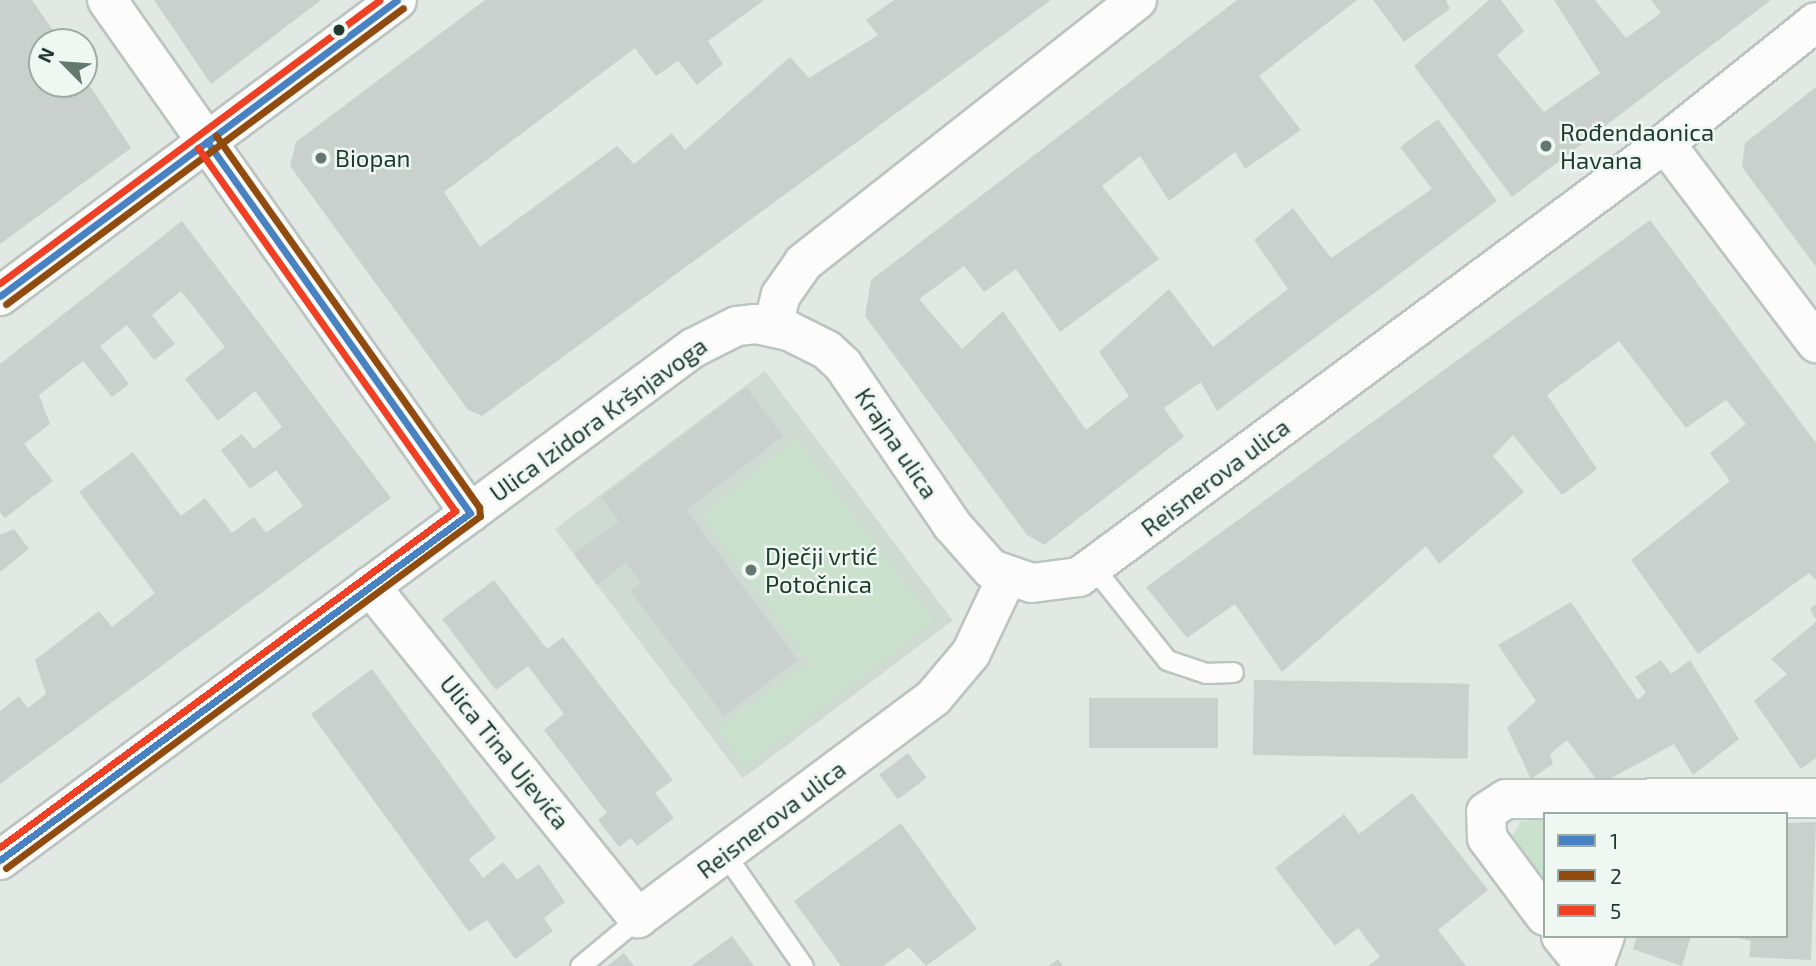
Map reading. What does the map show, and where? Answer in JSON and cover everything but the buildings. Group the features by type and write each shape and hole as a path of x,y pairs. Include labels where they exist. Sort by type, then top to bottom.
{"street":[{"path":"107,0 470,513"},
{"path":"0,296 397,0"},
{"path":"773,326 781,295 803,263 1137,0"},
{"name":"Reisnerova ulica","path":"638,918 934,697 971,653 1007,577 1048,584 1094,568 1665,143 1816,22"},
{"path":"1665,143 1816,343"},
{"name":"Ulica Izidora Kršnjavoga","path":"0,860 705,340 737,326 773,326"},
{"name":"Krajna ulica","path":"773,326 808,339 843,365 976,557 1007,577"},
{"name":"Ulica Tina Ujevića","path":"370,586 638,918"},
{"path":"1543,914 1494,853 1487,838 1486,812 1506,799 1655,805 1816,798"},
{"path":"1563,938 1585,966"},
{"path":"1594,966 1604,938"}],"lane":[{"path":"1094,568 1167,660 1206,673 1233,672"},
{"path":"725,854 803,966"},
{"path":"580,966 638,918"}],"shaded area":[{"name":"Dječji vrtić Potočnica","path":"765,371 953,620 743,778 555,529"}],"green space":[{"path":"796,438 934,621 745,767 717,728 810,663 702,517"},
{"path":"1543,818 1543,879 1512,836 1521,821"}],"transit line":[{"name":"5","path":"0,283 379,0"},
{"name":"1","path":"0,296 397,0"},
{"name":"2","path":"6,304 403,8"},
{"name":"2","path":"6,868 480,516 479,507 216,136"},
{"name":"1","path":"0,860 470,513 207,142"},
{"name":"5","path":"0,847 455,511 198,148"}],"place":[{"name":"Rođendaonica Havana","path":"1546,146"},
{"name":"Biopan","path":"321,158"},
{"name":"Dječji vrtić Potočnica","path":"751,570"}]}
